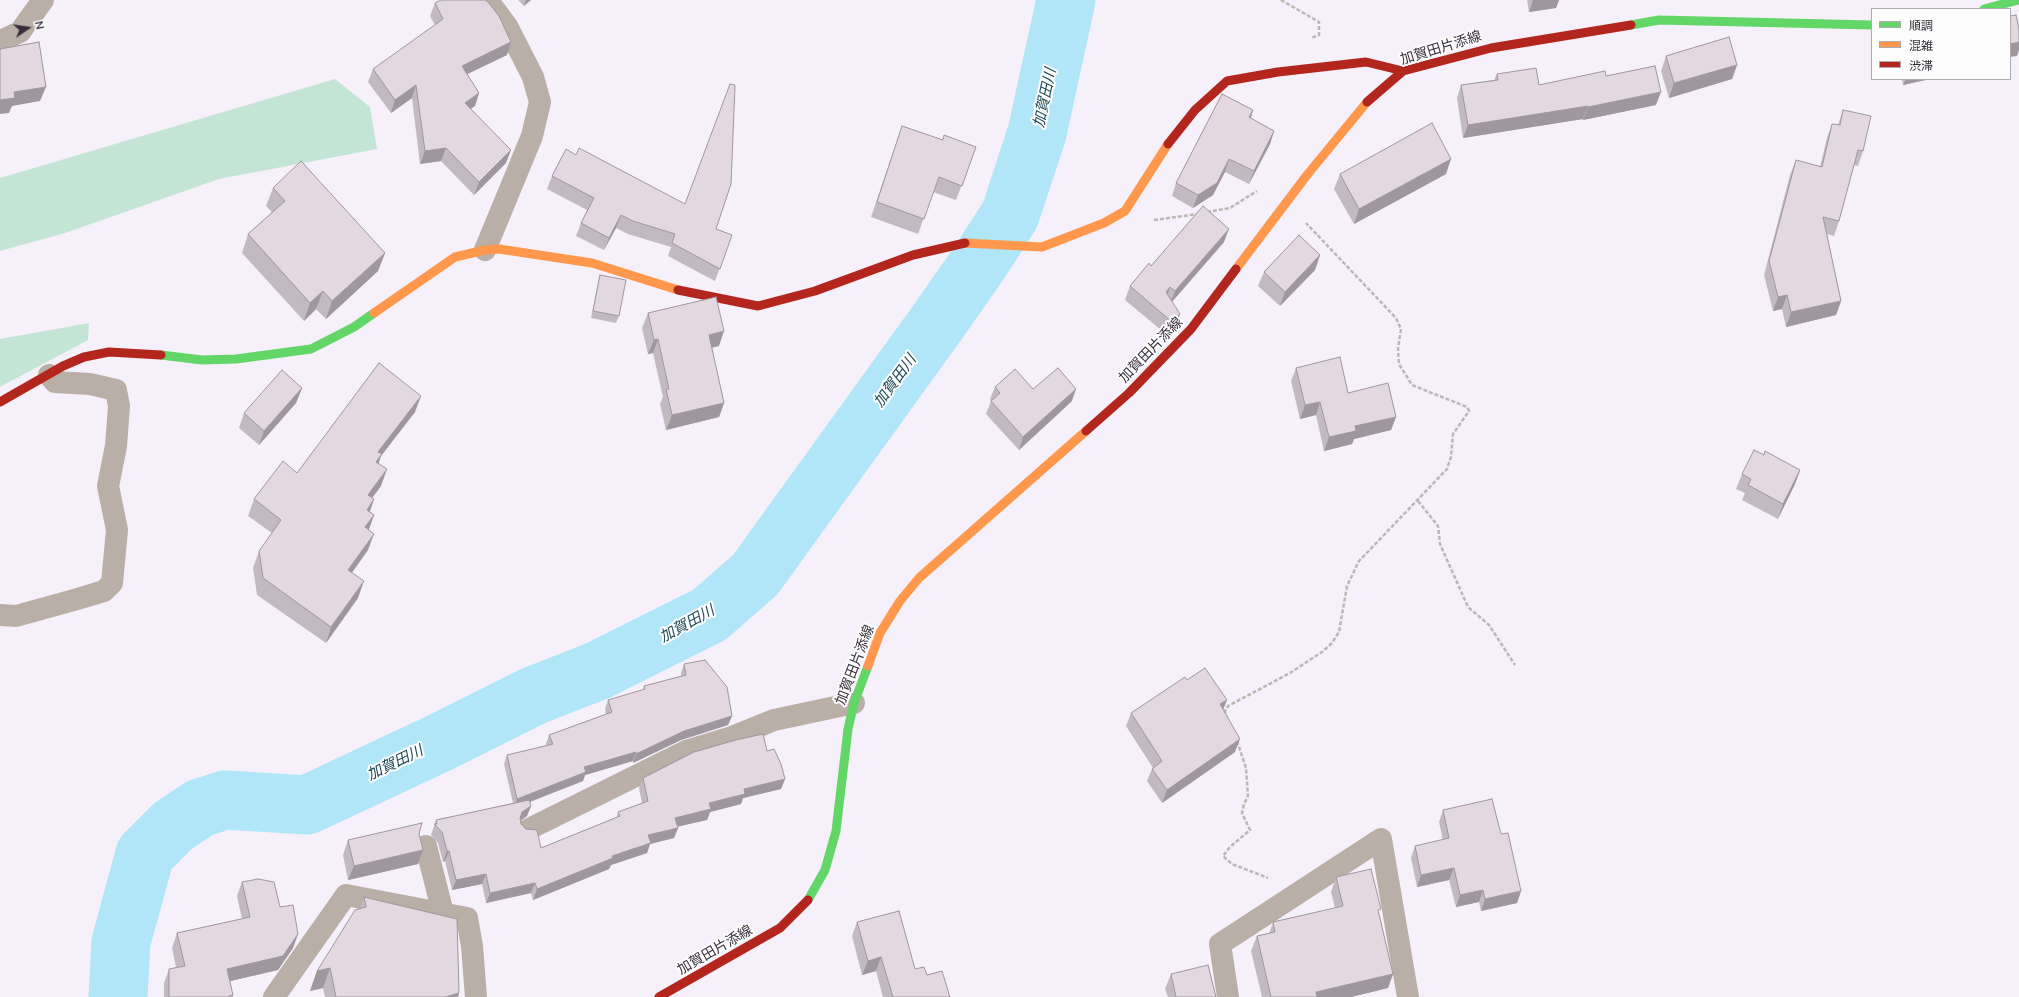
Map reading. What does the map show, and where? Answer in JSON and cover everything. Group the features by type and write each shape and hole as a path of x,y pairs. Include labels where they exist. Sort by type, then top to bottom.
{"main road":[{"path":"1988,8 2018,0"},
{"name":"加賀田片添線","path":"659,997 780,928 806,903 825,870 836,831 848,729 854,703 880,633 900,601 919,578 1129,393 1191,329 1287,202 1367,102 1404,71 1491,48 1659,20 1871,25"},
{"path":"0,402 63,366 84,357 110,352 202,360 236,359 311,349 354,327 455,257 485,250 499,249 592,263 680,290 758,306 815,291 884,264 962,243 1042,247 1104,223 1125,212 1165,148 1195,110 1227,81 1278,72 1366,62 1404,71"}],"street":[{"path":"0,41 20,32 42,0"},
{"path":"483,0 492,6 507,26 534,77 540,102 532,136 485,250"},
{"path":"0,615 16,616 74,600 104,591 112,582 117,530 108,486 116,446 119,406 116,390 90,384 55,382 49,375"},
{"path":"528,829 686,751 732,737 774,720 854,703"},
{"path":"1228,997 1220,944 1381,839 1408,997"},
{"path":"426,846 443,913"},
{"path":"274,997 346,894 467,918 472,946 476,997"}],"path":[{"path":"1125,212 1143,219 1161,220 1230,208 1263,187"},
{"path":"1228,723 1225,710 1228,706 1290,673 1322,652 1332,643 1340,632 1347,586 1359,561 1447,469 1451,457 1453,434 1469,411 1466,407 1412,385 1398,364 1398,349 1401,329 1396,318 1287,202"},
{"path":"1418,501 1438,526 1440,544 1468,607 1490,625 1503,643 1515,665"},
{"path":"1236,737 1246,768 1248,796 1242,813 1250,830 1230,847 1223,856 1232,864 1299,892"}],"green space":[{"path":"335,79 370,107 377,149 219,179 65,233 0,251 0,178"},
{"path":"89,323 88,340 0,387 0,339"}],"building":[{"path":"441,0 485,0 499,16 511,42 462,66 479,93 465,103 511,150 479,182 446,148 425,151 416,85 395,100 373,69 443,19 435,3"},
{"path":"2016,15 2019,29 2019,42 2011,44 2011,16"},
{"path":"1729,37 1737,65 1674,83 1666,56"},
{"path":"39,42 46,87 14,92 15,98 0,100 0,49"},
{"path":"1655,66 1661,92 1588,107 1468,125 1461,85 1498,80 1497,74 1536,68 1539,85 1605,71 1606,76"},
{"path":"730,84 735,85 731,184 716,229 732,235 720,269 672,243 675,234 633,221 621,215 609,238 581,223 594,198 552,176 566,149 576,155 579,148 685,204"},
{"path":"1222,94 1253,110 1249,117 1274,131 1254,171 1229,159 1217,183 1198,195 1176,183"},
{"path":"1843,110 1871,116 1863,151 1858,150 1839,221 1823,217 1841,301 1791,312 1787,295 1778,297 1769,261 1796,160 1822,167 1832,124 1840,125"},
{"path":"1432,123 1451,159 1359,209 1340,174"},
{"path":"902,126 943,140 944,135 976,147 962,186 939,177 924,219 877,202"},
{"path":"301,161 385,253 332,301 323,291 310,303 248,234 285,201 273,188"},
{"path":"1203,206 1229,229 1175,291 1170,287 1166,292 1180,314 1172,322 1130,286 1149,263 1151,266"},
{"path":"1299,235 1320,255 1285,292 1264,272"},
{"path":"600,275 626,280 619,316 593,311"},
{"path":"716,297 724,331 709,335 724,403 672,415 666,389 669,389 658,339 654,340 648,313"},
{"path":"1340,357 1348,393 1388,383 1396,417 1355,426 1356,431 1329,437 1320,402 1305,405 1296,368"},
{"path":"379,363 421,396 378,452 382,454 376,462 387,469 368,495 374,499 367,510 374,515 365,527 374,534 348,570 364,581 331,627 263,578 259,551 281,520 254,499 283,461 297,473"},
{"path":"1058,368 1076,389 1023,437 991,401 1000,393 995,387 1015,369 1033,389"},
{"path":"282,370 302,388 264,431 244,413"},
{"path":"1754,450 1764,455 1765,451 1800,470 1783,504 1748,485 1751,479 1742,474"},
{"path":"705,660 727,687 732,716 684,731 636,754 636,752 584,767 586,772 517,799 507,755 553,744 549,735 612,712 608,700 645,689 644,686 686,675 684,664"},
{"path":"1205,668 1227,700 1220,704 1240,739 1167,790 1152,769 1162,761 1131,713 1185,677 1187,680"},
{"path":"763,734 767,751 774,749 781,764 785,779 744,789 745,794 709,803 711,809 675,818 678,828 648,835 651,843 612,856 613,858 537,889 535,883 490,893 486,874 456,880 449,851 447,851 442,832 434,824 437,824 436,820 529,800 531,806 522,812 520,818 521,824 526,829 537,830 541,848 620,816 618,812 648,801 643,778 694,752"},
{"path":"1492,799 1501,834 1508,833 1521,891 1485,899 1483,890 1460,895 1454,868 1421,875 1415,846 1449,838 1443,810"},
{"path":"422,823 419,834 423,850 354,866 348,840"},
{"path":"1371,869 1381,909 1378,910 1393,974 1316,992 1317,997 1271,997 1257,936 1275,932 1273,922 1343,906 1336,877"},
{"path":"258,879 274,882 280,907 293,905 298,934 283,956 227,969 233,995 229,997 169,997 169,969 185,966 177,933 250,917 242,882"},
{"path":"364,897 457,919 459,993 445,997 336,997 330,968 317,971 355,910 366,907"},
{"path":"899,911 915,969 924,967 927,975 942,971 950,997 893,997 881,957 868,961 857,922"},
{"path":"1208,965 1216,997 1176,997 1171,974"}],"waterway":[{"name":"加賀田川","path":"118,997 121,942 145,854 173,826 200,808 225,800 307,805 439,743 533,696 597,671 709,615 755,575 937,323 1010,215 1037,133 1066,0"}],"traffic: fast":[{"path":"1988,8 2018,0"},
{"path":"1631,25 1659,20 1871,25"},
{"path":"161,355 202,360 236,359 311,349 354,327 374,313"},
{"path":"808,900 825,870 836,831 848,729 854,703 868,666"}],"traffic: slow":[{"path":"1236,269 1307,175 1367,102"},
{"path":"965,243 1042,247 1104,223 1125,211 1168,144"},
{"path":"374,313 455,257 485,250 499,249 592,263 678,290"},
{"path":"868,666 880,633 900,601 919,578 1086,431"}],"traffic: jam":[{"path":"1367,102 1403,71 1491,48 1631,25"},
{"path":"1168,144 1195,110 1227,81 1278,72 1366,62 1403,71"},
{"path":"678,290 758,306 815,291 913,255 965,243"},
{"path":"1086,431 1129,393 1191,329 1236,269"},
{"path":"0,402 63,366 84,357 109,352 161,355"},
{"path":"659,997 780,928 808,900"}]}
